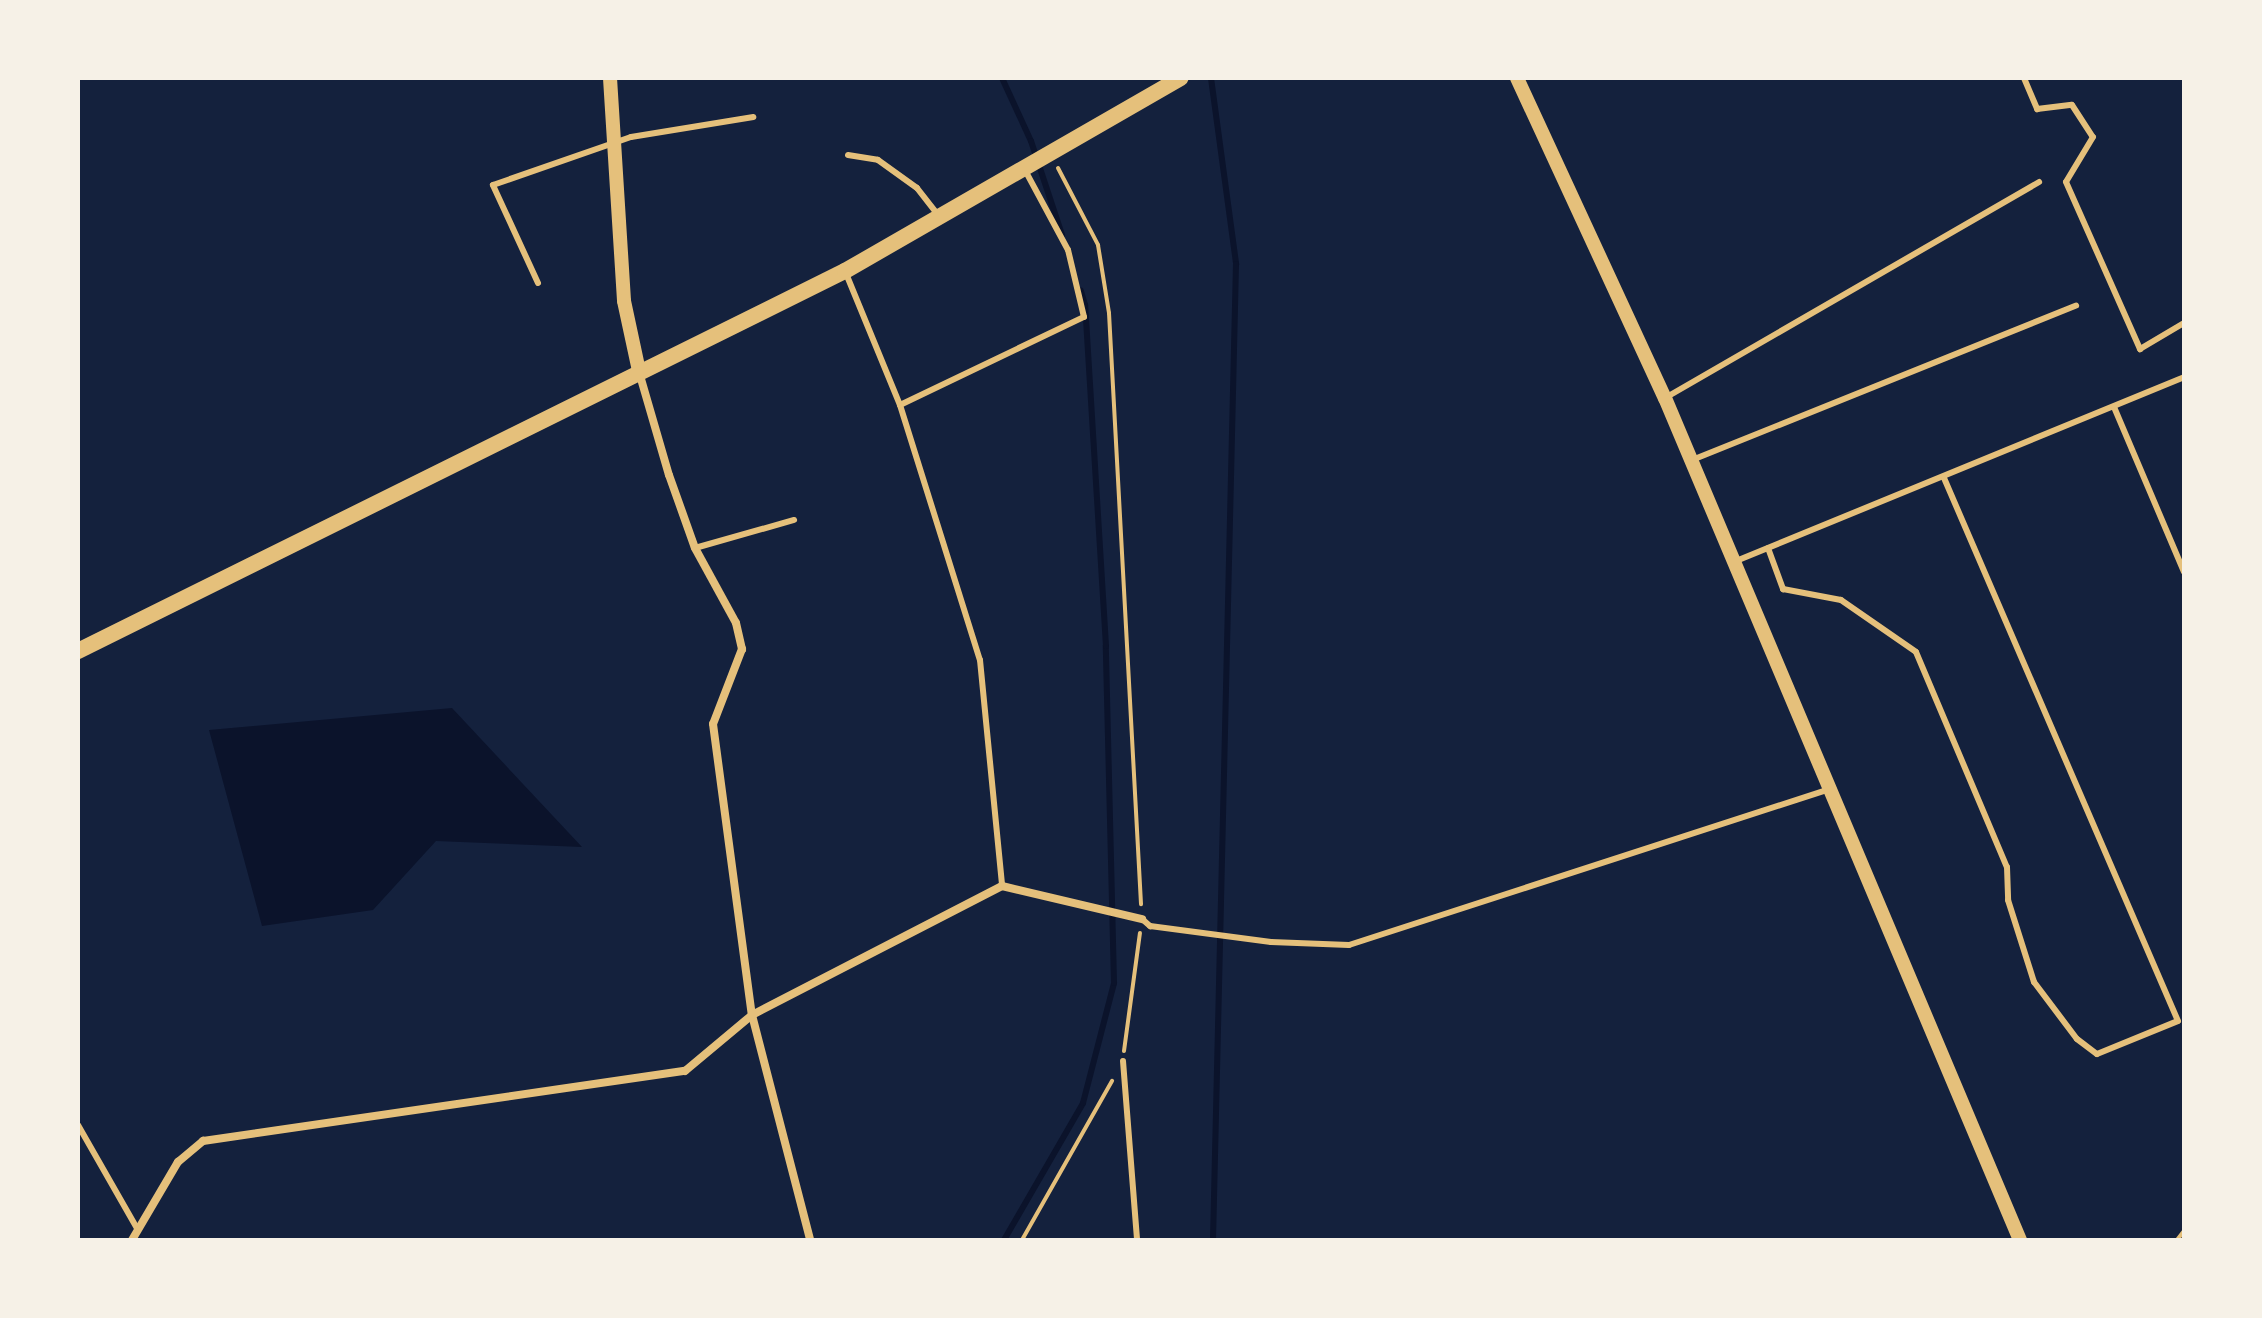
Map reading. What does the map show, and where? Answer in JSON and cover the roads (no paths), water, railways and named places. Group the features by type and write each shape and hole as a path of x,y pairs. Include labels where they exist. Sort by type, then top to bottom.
{"main road":[{"path":"78,651 845,271 941,219 1049,152 1180,78"}],"street":[{"path":"610,78 624,301 639,371 695,548 736,623 742,649 713,724 752,1015 810,1240"},
{"path":"1517,78 1692,460 2020,1240"},
{"path":"132,1240 178,1162 203,1141 685,1071 752,1015 1002,886 1142,919"}],"lane":[{"path":"2024,78 2037,109 2072,105 2093,137 2066,182 2140,349 2184,323"},
{"path":"538,283 493,185 631,137 753,117"},
{"path":"848,155 878,160 917,188 941,219"},
{"path":"900,405 1084,317 1068,250 1024,168"},
{"path":"1665,398 2039,182"},
{"path":"845,271 900,405 980,660 1002,886"},
{"path":"1692,460 2076,306"},
{"path":"1735,562 2184,377"},
{"path":"2114,407 2184,572"},
{"path":"1768,548 1783,589 1841,600 1916,652 2007,867 2008,900 2034,982 2077,1039 2097,1054 2181,1024 1944,478"},
{"path":"695,548 794,520"},
{"path":"1142,919 1150,926 1271,942 1349,945 1831,789"},
{"path":"1123,1061 1137,1240"},
{"path":"78,1125 138,1230"}],"water":[{"path":"452,708 582,847 436,841 373,910 262,926 209,730"}],"waterway":[{"path":"1002,78 1031,141 1062,235"},
{"path":"1211,78 1236,264 1213,1240"},
{"path":"1004,1240 1083,1103 1114,983 1106,646 1085,305 1081,291"}]}
